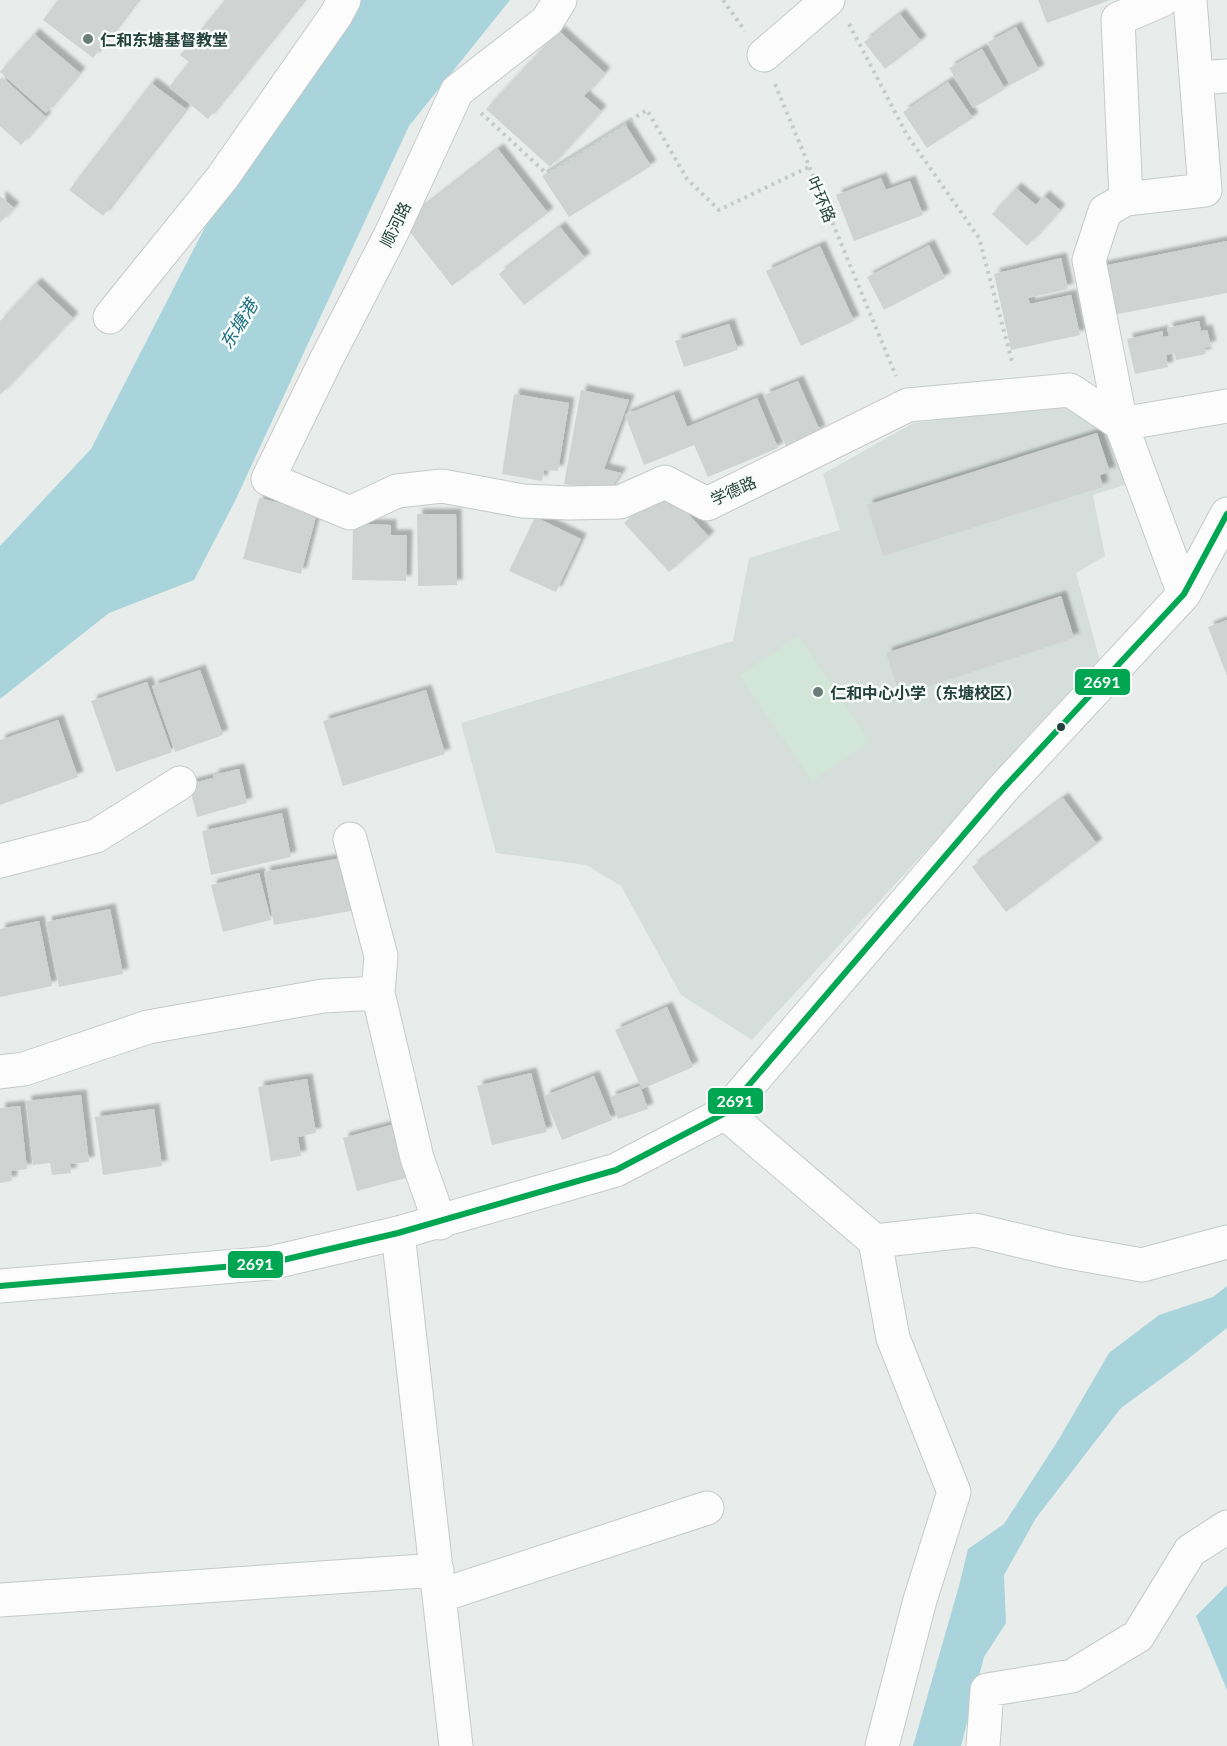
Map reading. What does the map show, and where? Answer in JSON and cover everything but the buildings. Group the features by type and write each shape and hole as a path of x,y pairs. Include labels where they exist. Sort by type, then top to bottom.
{"street":[{"path":"110,317 222,178 336,15 344,0"},
{"name":"顺河路","path":"268,479 390,236 457,91 547,21 560,0"},
{"path":"1126,199 1118,19 1162,0"},
{"path":"1184,594 1121,424 1089,260 1105,211 1126,199 1205,190 1212,77 1190,0"},
{"path":"764,55 838,10"},
{"name":"学德路","path":"268,479 350,513 397,491 442,486 523,501 589,503 620,502 665,482 707,504 908,405 1070,390 1121,424"},
{"path":"1121,424 1227,406"},
{"path":"0,1286 270,1263 398,1233 616,1170 725,1113 1001,791 1184,594 1227,514"},
{"path":"0,861 96,836 180,783"},
{"path":"350,839 381,956 378,993 417,1158 440,1222"},
{"path":"0,1072 24,1069 148,1026 323,996 378,993"},
{"path":"725,1113 875,1241 893,1338 954,1492 920,1600 882,1746"},
{"path":"875,1241 975,1230 1063,1251 1142,1265 1227,1242"},
{"path":"398,1233 456,1746"},
{"path":"0,1600 438,1583 707,1509"},
{"path":"983,1746 987,1690 1072,1676 1138,1636 1190,1551 1227,1527"}],"path":[{"name":"叶环路","path":"723,0 764,55 908,405"},
{"path":"838,10 907,135 979,237 1021,395"},
{"path":"457,91 546,172 647,110 687,179 719,210 809,167"}],"shaded area":[{"name":"仁和中心小学（东塘校区）","path":"1075,403 1101,419 1131,483 1093,495 1105,556 1076,573 1100,661 752,1040 681,995 621,886 586,865 496,853 461,723 733,641 749,558 840,530 823,474 913,423"}],"green space":[{"path":"798,636 870,742 812,781 740,675"}],"water":[{"name":"东塘港","path":"337,0 510,0 409,126 235,501 194,580 109,613 0,699 0,546 91,449 295,52"},
{"path":"1227,1286 1227,1328 1121,1408 1036,1518 1004,1575 1006,1623 984,1657 961,1746 913,1746 968,1549 1004,1524 1059,1439 1109,1353 1159,1315 1213,1297"},
{"path":"1227,1585 1227,1690 1196,1616"}],"transit line":[{"name":"2691","path":"0,1286 270,1263 398,1233 616,1170 725,1113 1001,791 1184,594 1227,514"}],"place":[{"name":"仁和东塘基督教堂","path":"88,39"},
{"name":"仁和中心小学（东塘校区）","path":"818,692"}]}
